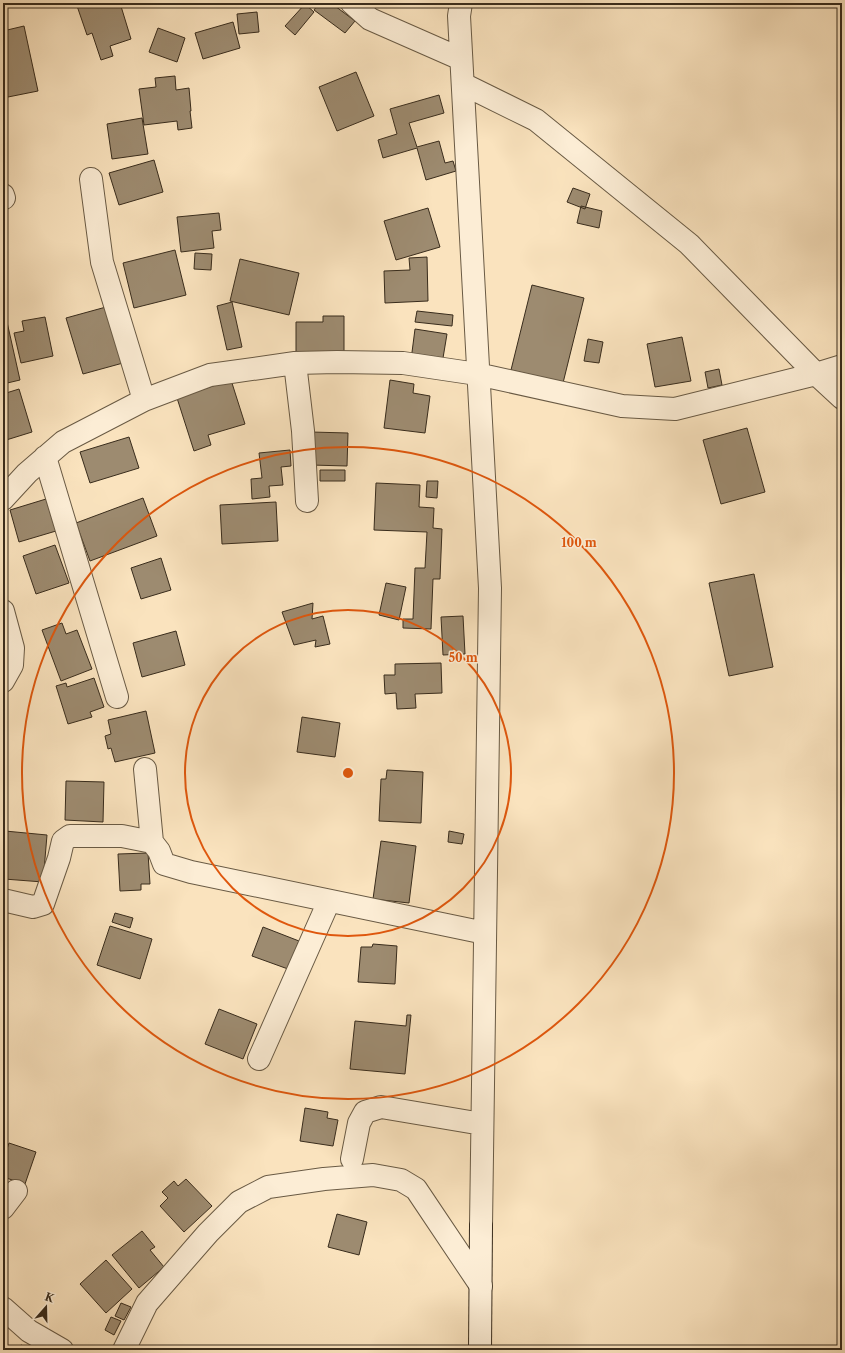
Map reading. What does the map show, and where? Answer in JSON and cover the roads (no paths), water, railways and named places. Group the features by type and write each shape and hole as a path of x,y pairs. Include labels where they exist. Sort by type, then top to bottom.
{"street":[{"path":"352,3 370,19 462,59"},
{"path":"461,3 459,16 477,374 490,588 480,1350"},
{"path":"463,84 536,120 690,244 816,374 842,398"},
{"path":"91,179 102,262 144,400"},
{"path":"295,363 303,431 307,501"},
{"path":"3,499 27,473 63,442 144,400 210,375 295,363 403,363 477,374 622,406 675,409 816,374 842,366"},
{"path":"45,457 117,697"},
{"path":"3,611 13,648 12,665 3,681"},
{"path":"145,769 152,842 159,851 164,864 191,872 485,933"},
{"path":"3,900 33,907 43,904 59,858 63,841 70,836 122,836 152,842"},
{"path":"259,1059 329,901"},
{"path":"352,1159 359,1123 365,1112 381,1106 482,1124"},
{"path":"124,1350 147,1303 203,1238 239,1202 268,1187 373,1175 401,1180 416,1189 481,1286"},
{"path":"3,1208 16,1192"},
{"path":"3,1308 29,1332 62,1350"}]}
